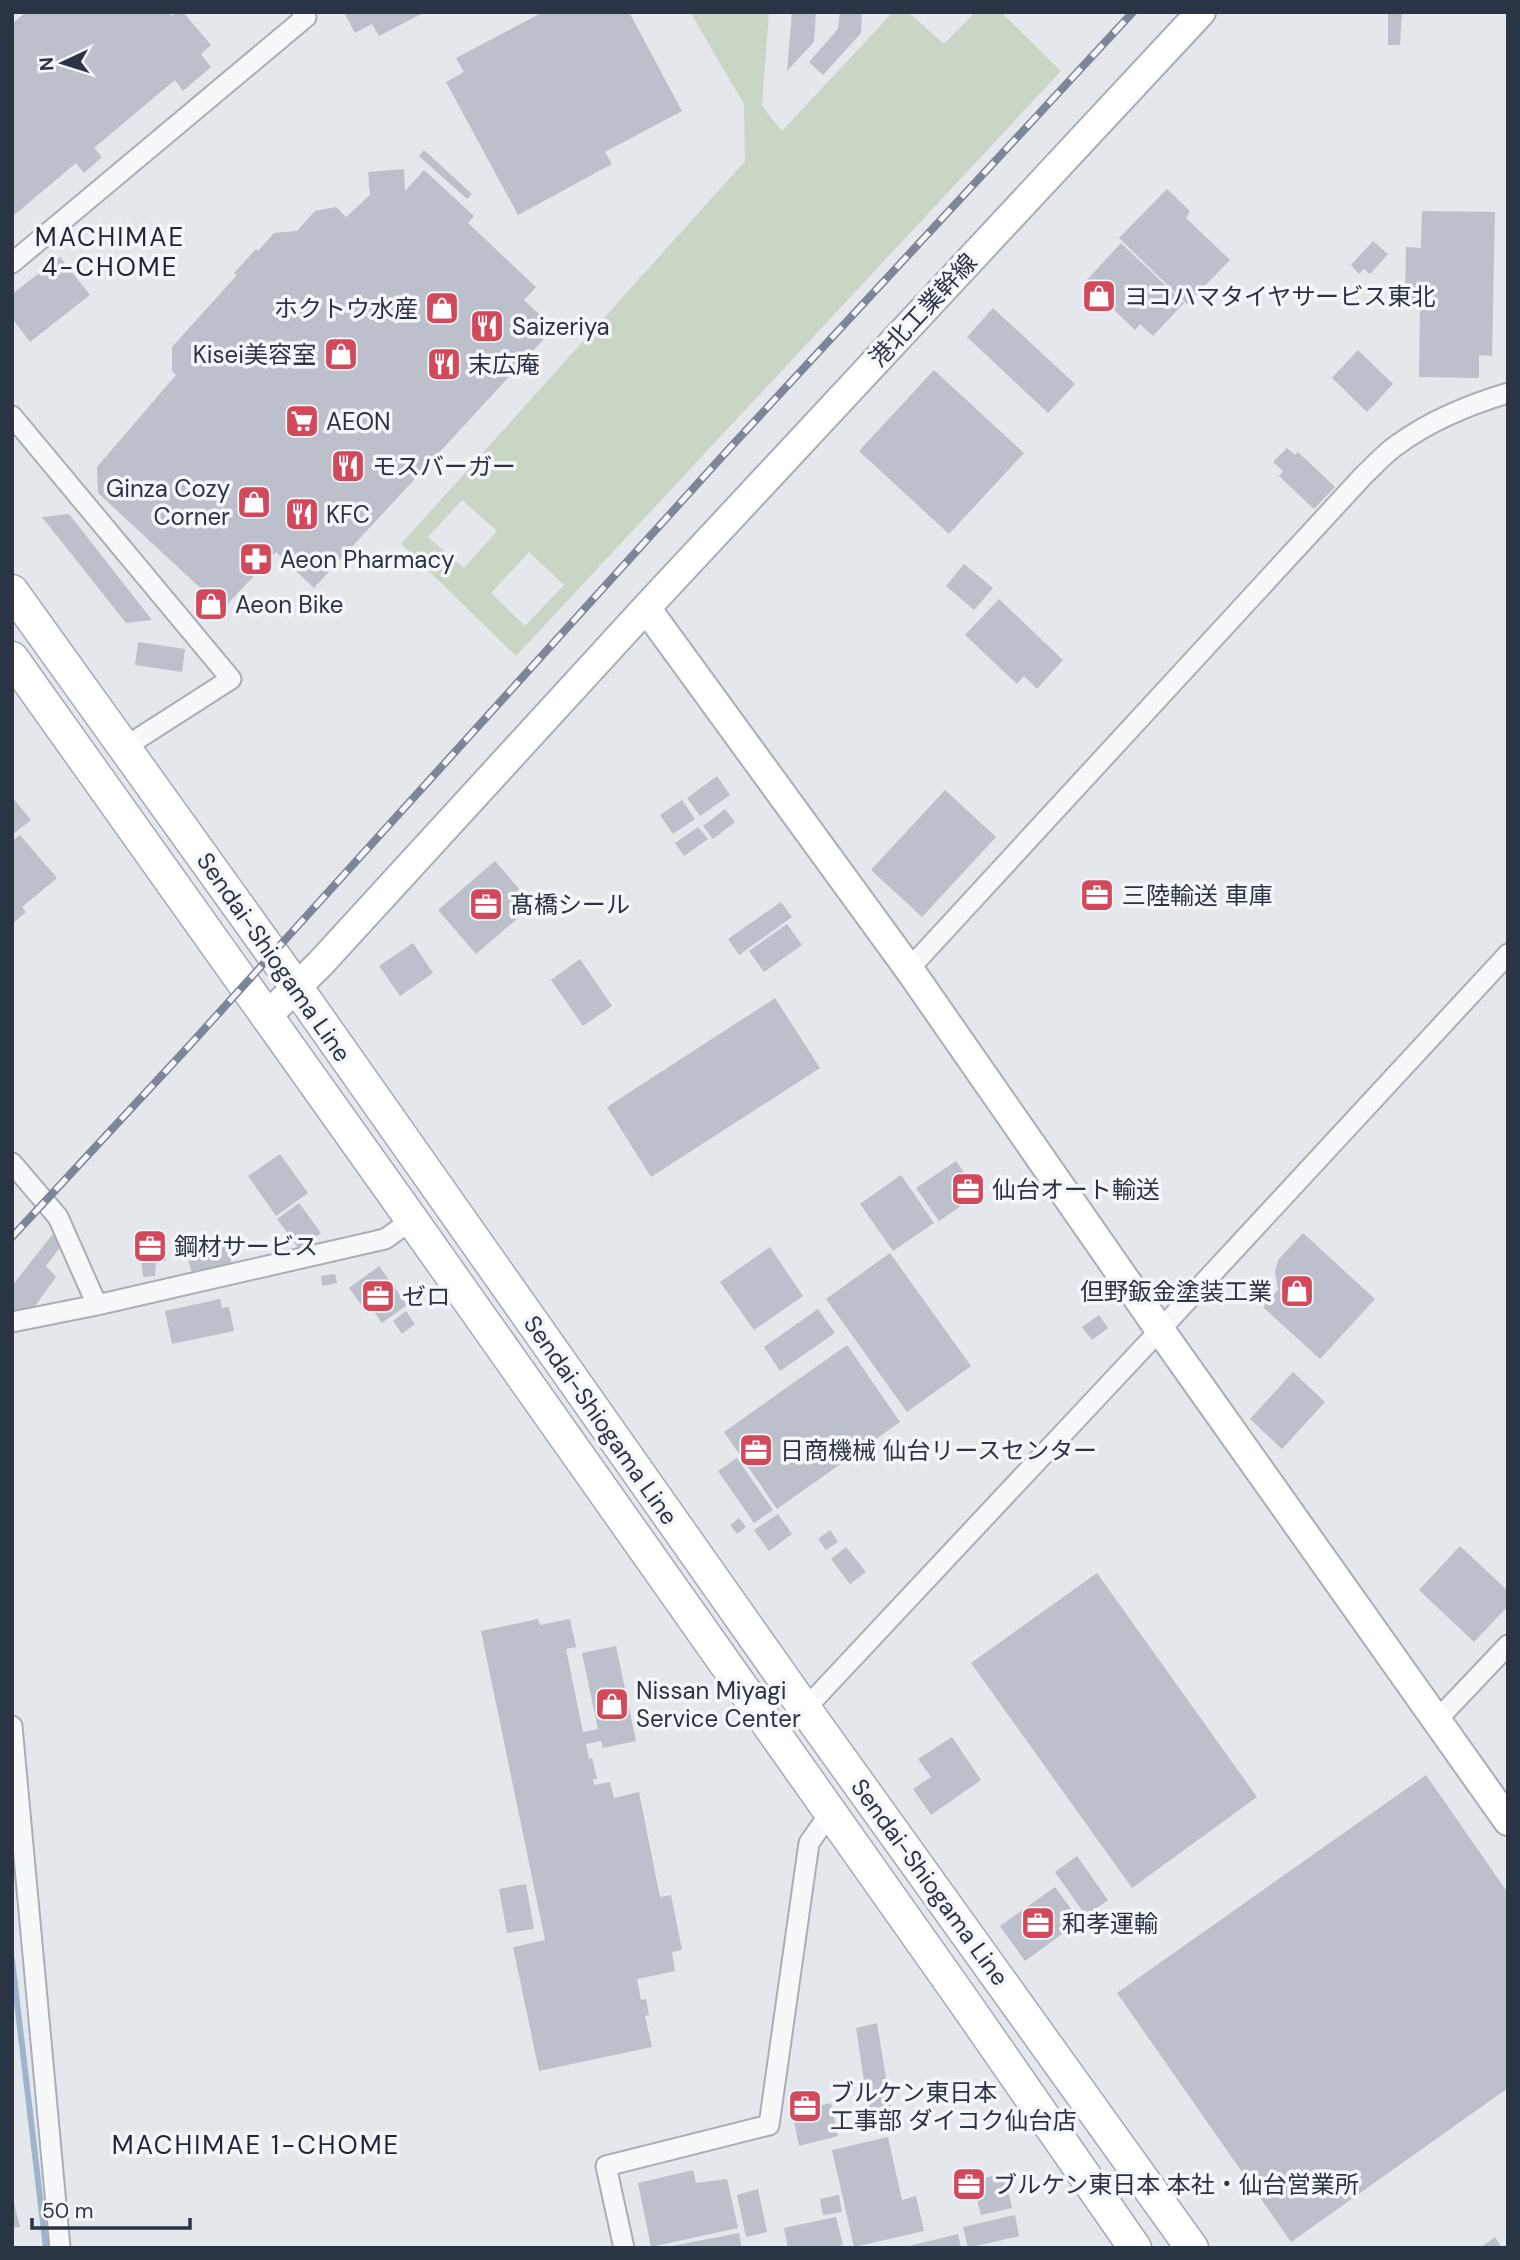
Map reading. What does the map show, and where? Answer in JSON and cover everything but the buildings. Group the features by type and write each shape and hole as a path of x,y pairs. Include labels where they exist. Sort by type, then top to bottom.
{"main road":[{"name":"Sendai-Shiogama Line","path":"12,591 297,988 805,1709 1192,2248"},
{"name":"Sendai-Shiogama Line","path":"12,658 412,1220 1135,2248"}],"street":[{"path":"12,263 306,17 302,12"},
{"name":"港北工業幹線","path":"266,1017 297,988 646,608 1201,12"},
{"path":"909,969 1364,475 1395,446 1429,424 1466,406 1508,393"},
{"path":"12,416 231,679 125,747"},
{"path":"646,608 909,969 1160,1330 1508,1821"},
{"path":"805,1709 1508,954"},
{"path":"12,1163 58,1217 97,1305"},
{"path":"12,1322 385,1239 412,1220"},
{"path":"1436,1721 1508,1645"},
{"path":"12,1726 60,2248"},
{"path":"624,2248 606,2166 769,2125 809,1843 830,1813"}],"green space":[{"path":"690,12 769,12 762,106 782,131 893,12 908,12 944,44 975,12 1001,12 1061,71 516,656 401,544 745,161 744,104","holes":["462,500 497,531 464,568 428,537","529,552 564,585 525,626 491,593"]}],"waterway":[{"path":"12,1960 46,2248"}],"railway":[{"path":"12,1237 189,1046 728,450 1133,12"}],"place":[{"name":"ヨコハマタイヤサービス東北","path":"1099,296"},
{"name":"ホクトウ水産","path":"442,308"},
{"name":"Saizeriya","path":"487,326"},
{"name":"Kisei美容室","path":"341,354"},
{"name":"末広庵","path":"444,364"},
{"name":"AEON","path":"302,421"},
{"name":"モスバーガー","path":"348,466"},
{"name":"Ginza Cozy Corner","path":"254,502"},
{"name":"KFC","path":"302,514"},
{"name":"Aeon Pharmacy","path":"256,559"},
{"name":"Aeon Bike","path":"211,604"},
{"name":"三陸輸送 車庫","path":"1097,895"},
{"name":"髙橋シール","path":"486,904"},
{"name":"仙台オート輸送","path":"968,1189"},
{"name":"鋼材サービス","path":"150,1246"},
{"name":"但野鈑金塗装工業","path":"1297,1291"},
{"name":"ゼロ","path":"378,1296"},
{"name":"日商機械 仙台リースセンター","path":"756,1450"},
{"name":"Nissan Miyagi Service Center","path":"612,1704"},
{"name":"和孝運輸","path":"1038,1923"},
{"name":"ブルケン東日本 工事部 ダイコク仙台店","path":"805,2106"},
{"name":"ブルケン東日本 本社・仙台営業所","path":"969,2184"}],"district":[{"name":"MACHIMAE 4-CHOME","path":"110,252"},
{"name":"MACHIMAE 1-CHOME","path":"256,2145"}]}
